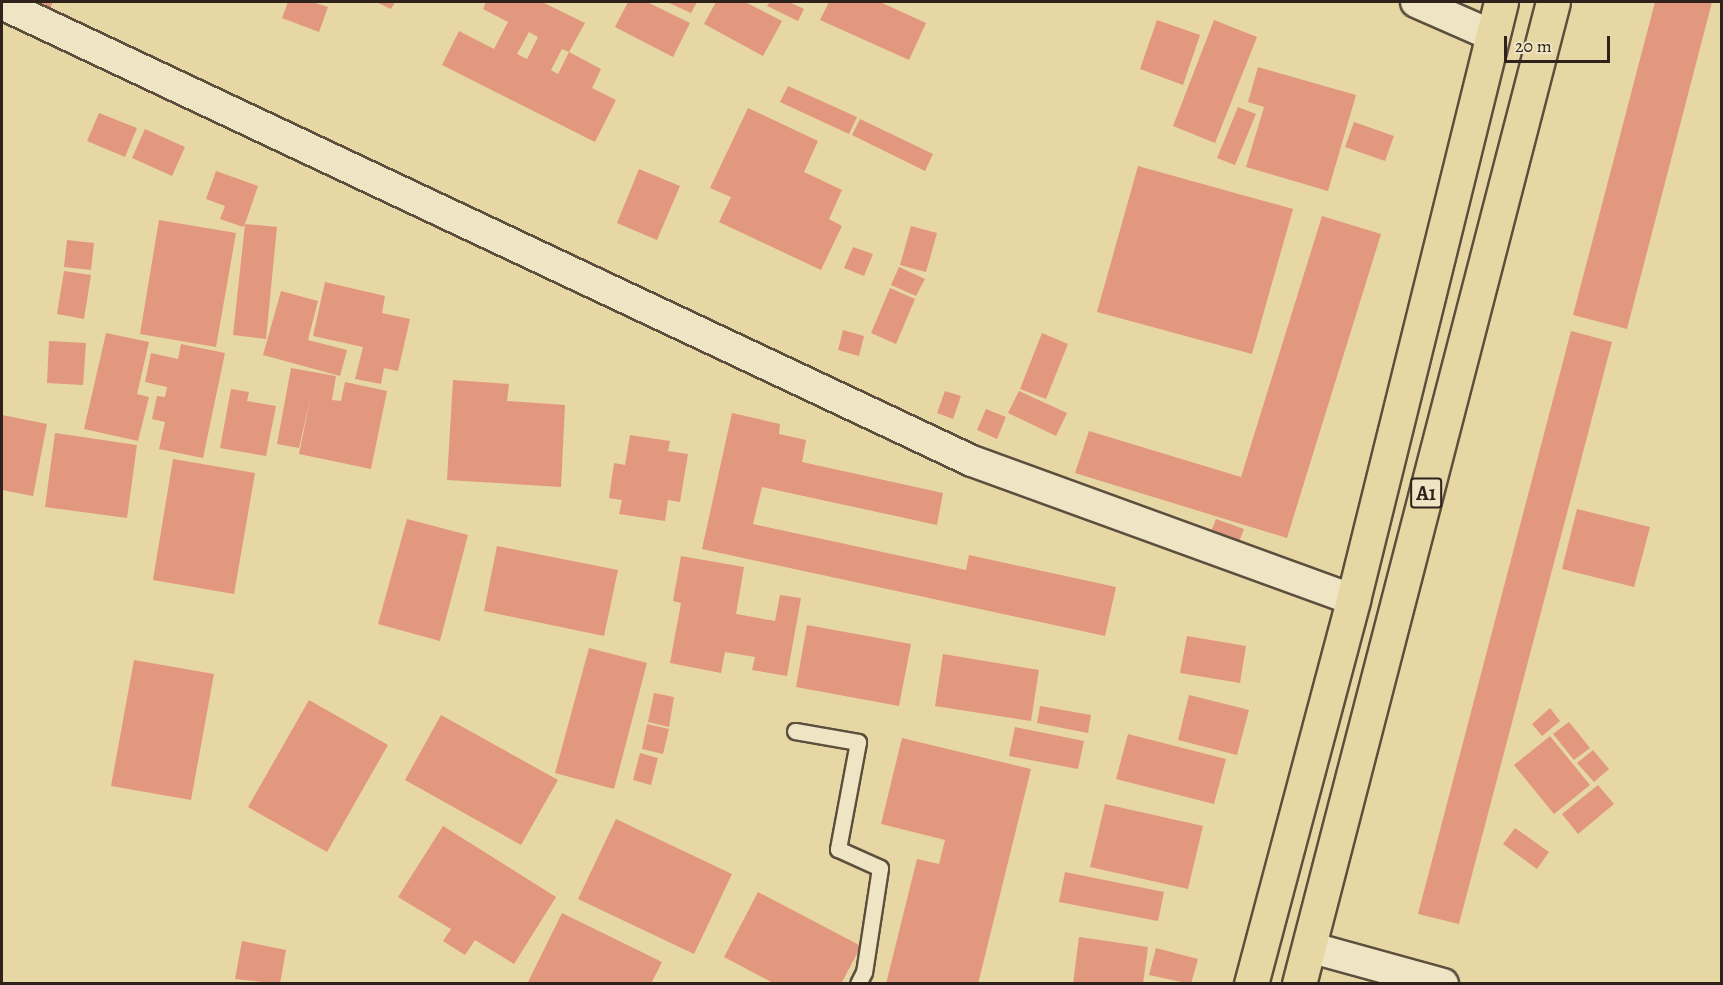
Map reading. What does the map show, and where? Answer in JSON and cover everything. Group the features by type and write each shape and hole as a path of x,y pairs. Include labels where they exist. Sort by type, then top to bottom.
{"highway":[{"name":"A1","path":"1251,984 1353,600 1501,2"},
{"name":"A1","path":"1299,984 1553,2"}],"street":[{"path":"1416,2 1491,35"},
{"path":"2,4 972,461 1353,600"},
{"path":"1309,947 1443,984"}],"lane":[{"path":"795,731 858,742 838,849 880,868 864,972 858,984"}],"building":[{"path":"33,2 53,2 50,9"},
{"path":"288,2 312,2 328,7 319,32 282,18"},
{"path":"376,2 395,2 391,9"},
{"path":"486,2 542,2 585,23 569,52 601,69 592,88 616,100 595,142 442,65 459,31 494,49 508,22 483,9","holes":["529,32 538,37 527,59 517,54","562,49 569,52 558,74 551,70"]},
{"path":"628,2 647,2 690,23 673,57 615,27"},
{"path":"667,2 697,2 691,13"},
{"path":"716,2 745,2 782,21 763,56 704,24"},
{"path":"770,2 789,2 804,9 798,21 767,6"},
{"path":"829,2 880,2 926,23 909,60 820,20"},
{"path":"1655,2 1712,2 1627,329 1573,315"},
{"path":"1157,20 1200,35 1183,85 1140,69"},
{"path":"1214,20 1257,37 1215,143 1173,126"},
{"path":"1258,67 1356,95 1328,191 1246,167 1264,107 1248,102"},
{"path":"788,86 857,117 849,134 780,102"},
{"path":"1238,107 1256,114 1235,165 1217,158"},
{"path":"748,108 818,141 804,172 842,190 829,219 842,226 821,270 719,222 731,197 710,188"},
{"path":"99,113 137,128 125,157 87,141"},
{"path":"860,119 933,154 925,171 852,135"},
{"path":"1354,122 1394,136 1385,161 1345,147"},
{"path":"145,129 185,147 172,176 132,158"},
{"path":"1138,166 1293,209 1252,354 1097,312"},
{"path":"639,169 680,186 657,240 617,223"},
{"path":"216,171 258,186 243,227 220,219 225,206 206,199"},
{"path":"1322,216 1381,234 1287,538 1075,473 1089,431 1241,477"},
{"path":"159,220 236,233 216,347 140,334"},
{"path":"245,224 277,227 266,339 233,335"},
{"path":"911,226 937,233 926,272 900,265"},
{"path":"67,240 94,243 91,270 64,267"},
{"path":"853,247 873,254 864,276 844,268"},
{"path":"899,267 925,279 916,296 891,285"},
{"path":"64,271 91,275 84,319 57,314"},
{"path":"325,282 385,296 382,313 410,319 398,371 384,368 381,384 355,379 363,347 313,336"},
{"path":"890,288 915,299 896,344 871,333"},
{"path":"281,291 318,301 308,340 347,350 340,376 263,355"},
{"path":"843,330 864,336 859,356 838,350"},
{"path":"1571,331 1612,342 1459,924 1418,914"},
{"path":"106,333 149,342 137,394 149,397 138,441 84,429"},
{"path":"1042,333 1068,344 1046,399 1020,389"},
{"path":"49,341 86,343 83,385 47,383"},
{"path":"181,344 225,353 203,458 159,449 165,422 152,419 157,396 165,397 167,387 145,382 151,353 178,359"},
{"path":"291,368 336,376 332,400 341,401 345,382 387,391 371,469 299,454 311,395 299,448 277,444"},
{"path":"453,380 509,384 507,401 565,405 561,487 447,480"},
{"path":"231,389 249,392 247,401 276,406 266,456 220,448"},
{"path":"945,391 961,396 953,419 937,413"},
{"path":"1019,391 1067,413 1056,436 1008,413"},
{"path":"986,409 1006,417 997,439 977,430"},
{"path":"732,413 780,424 779,434 806,440 802,462 943,493 937,525 762,487 753,524 966,570 969,555 1116,587 1105,636 702,549"},
{"path":"2,415 47,424 33,496 2,490"},
{"path":"55,433 137,445 127,518 45,507"},
{"path":"630,435 670,441 668,451 688,454 680,502 668,500 665,521 619,514 622,500 609,498 614,463 625,465"},
{"path":"173,459 255,473 234,594 153,580"},
{"path":"1577,509 1650,527 1634,587 1562,569"},
{"path":"407,519 468,535 440,641 378,624"},
{"path":"1216,519 1244,529 1236,550 1208,540"},
{"path":"497,546 618,570 604,636 484,611"},
{"path":"681,556 744,567 736,614 775,621 780,595 801,598 787,676 752,670 755,657 725,652 721,673 670,663 681,603 673,601"},
{"path":"807,625 911,644 899,706 796,687"},
{"path":"1187,636 1246,646 1240,683 1180,673"},
{"path":"589,648 647,663 614,789 555,773"},
{"path":"943,654 1039,670 1031,721 935,706"},
{"path":"134,660 214,674 191,800 111,786"},
{"path":"654,693 674,697 669,727 648,722"},
{"path":"1189,695 1249,710 1237,755 1178,740"},
{"path":"309,700 388,745 327,852 248,807"},
{"path":"1040,706 1091,715 1088,733 1037,723"},
{"path":"1550,708 1560,721 1542,736 1532,724"},
{"path":"441,715 558,780 521,845 405,780"},
{"path":"1569,722 1590,748 1574,760 1553,734"},
{"path":"647,724 669,729 663,754 642,749"},
{"path":"1015,727 1084,741 1078,769 1009,756"},
{"path":"1128,734 1226,759 1214,804 1116,779"},
{"path":"1550,736 1590,785 1554,814 1514,765"},
{"path":"902,738 1031,769 978,984 886,984 917,859 939,864 945,840 881,824"},
{"path":"1593,750 1609,769 1594,782 1577,763"},
{"path":"640,753 658,758 651,785 633,780"},
{"path":"1598,785 1614,804 1578,834 1562,814"},
{"path":"1105,804 1203,826 1188,889 1090,867"},
{"path":"616,819 732,874 694,954 578,899"},
{"path":"443,826 556,897 514,964 475,940 465,955 443,941 451,929 398,897"},
{"path":"1515,828 1549,852 1537,869 1503,844"},
{"path":"1065,872 1164,892 1158,921 1059,902"},
{"path":"758,892 861,946 841,984 775,984 724,957"},
{"path":"562,913 662,962 651,984 527,984"},
{"path":"1079,937 1148,947 1143,984 1073,984"},
{"path":"242,941 286,950 280,984 235,979"},
{"path":"1156,948 1198,959 1191,984 1149,975"}]}
